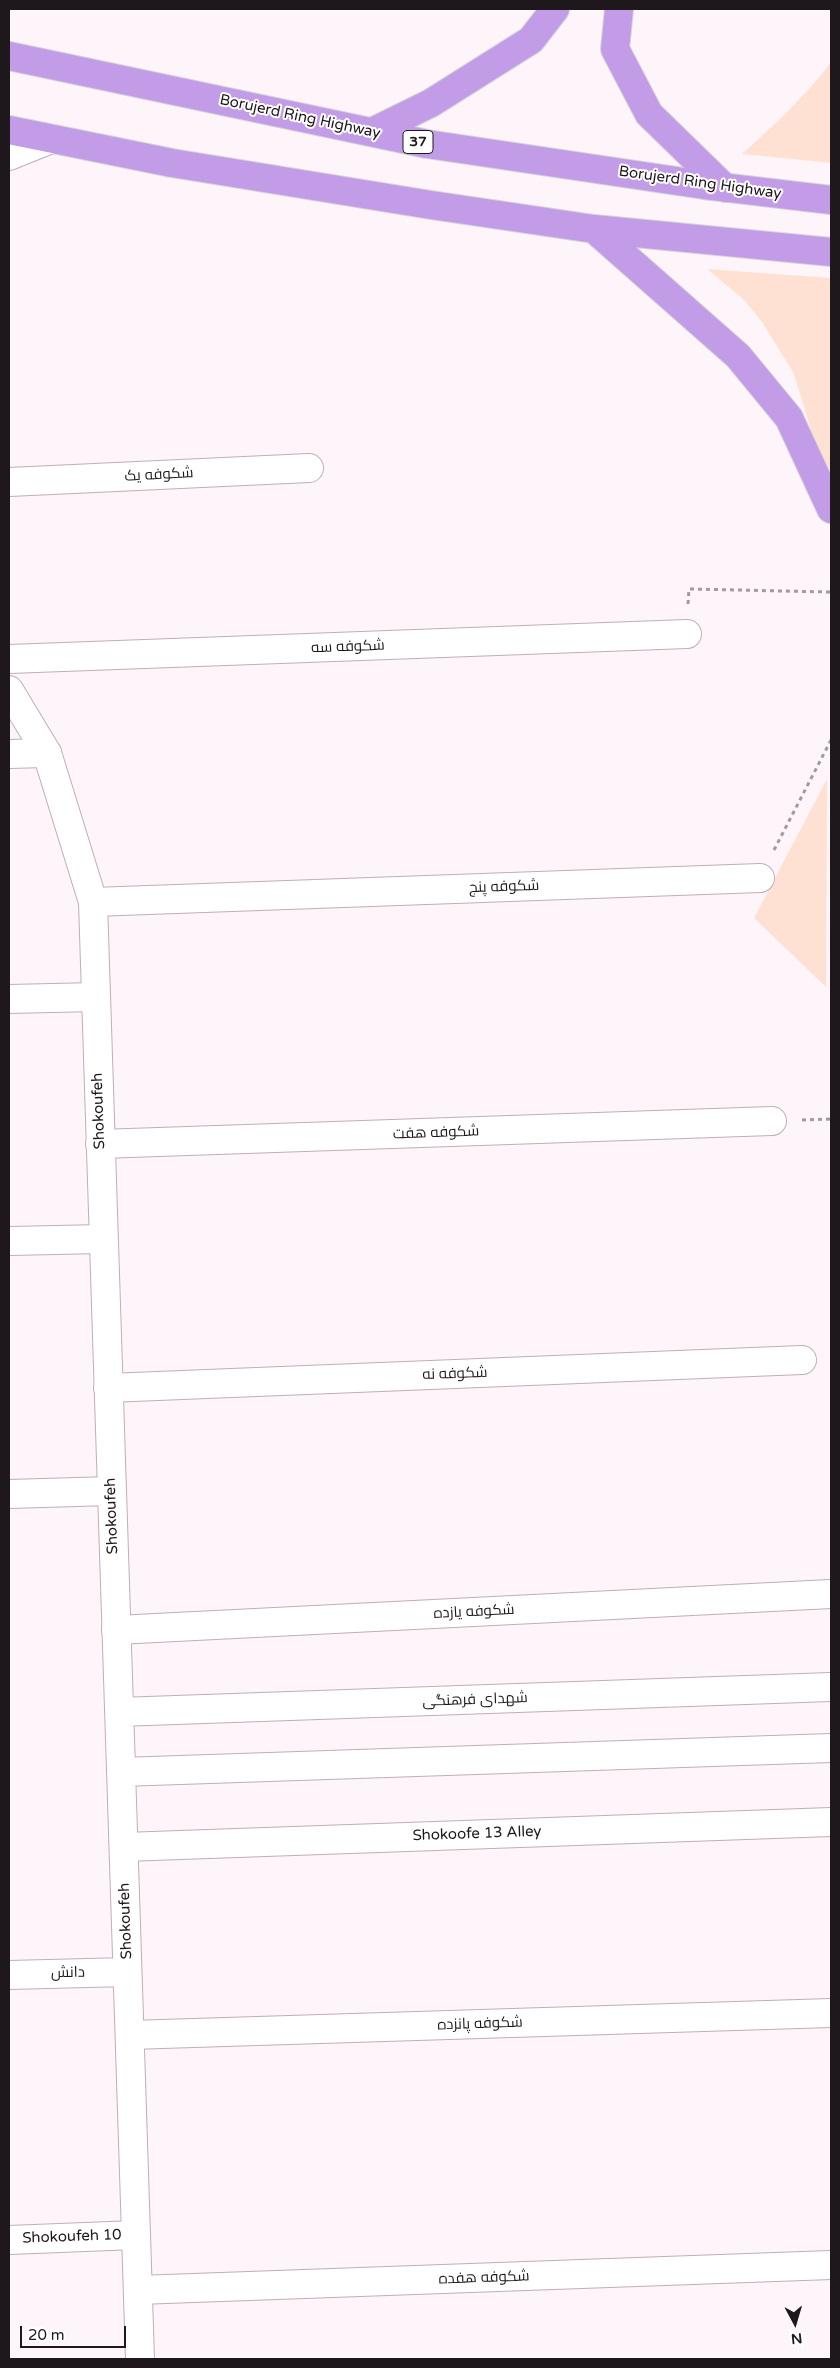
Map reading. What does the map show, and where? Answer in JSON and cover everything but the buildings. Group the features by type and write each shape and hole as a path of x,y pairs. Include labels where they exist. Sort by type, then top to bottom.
{"highway":[{"path":"372,132 431,103 531,40 555,9"},
{"path":"619,9 615,49 649,114 725,188"},
{"name":"Borujerd Ring Highway","path":"9,56 427,144 725,188 831,200"},
{"path":"9,130 172,163 594,229 831,252"},
{"path":"594,229 738,356 789,418 831,509"}],"street":[{"path":"9,156 51,138"},
{"name":"شکوفه یک","path":"9,482 309,468"},
{"name":"شکوفه سه","path":"9,659 687,634"},
{"name":"Shokoufeh","path":"9,690 47,753 92,902 140,2359"},
{"path":"9,754 47,753"},
{"name":"شکوفه پنج","path":"92,902 760,878"},
{"path":"9,999 96,997"},
{"name":"شکوفه هفت","path":"100,1144 772,1121"},
{"path":"9,1241 103,1238"},
{"name":"شکوفه نه","path":"108,1388 802,1360"},
{"path":"9,1494 112,1491"},
{"name":"شکوفه یازده","path":"116,1630 831,1594"},
{"name":"شهدای فرهنگی","path":"119,1712 831,1688"},
{"path":"121,1772 831,1748"},
{"name":"Shokoofe 13 Alley","path":"124,1847 831,1822"},
{"name":"دانش","path":"9,1975 127,1972"},
{"name":"شکوفه پانزده","path":"130,2035 831,2013"},
{"name":"Shokoufeh 10","path":"9,2240 136,2235"},
{"name":"شکوفه هفده","path":"138,2290 831,2265"}],"path":[{"path":"687,634 689,589 831,592"},
{"path":"760,878 831,740"}],"shaded area":[{"path":"831,62 831,163 742,154 800,99"},
{"path":"707,269 831,278 831,472 822,466 794,374 762,322 744,300"},
{"path":"827,779 826,987 754,918"}]}
